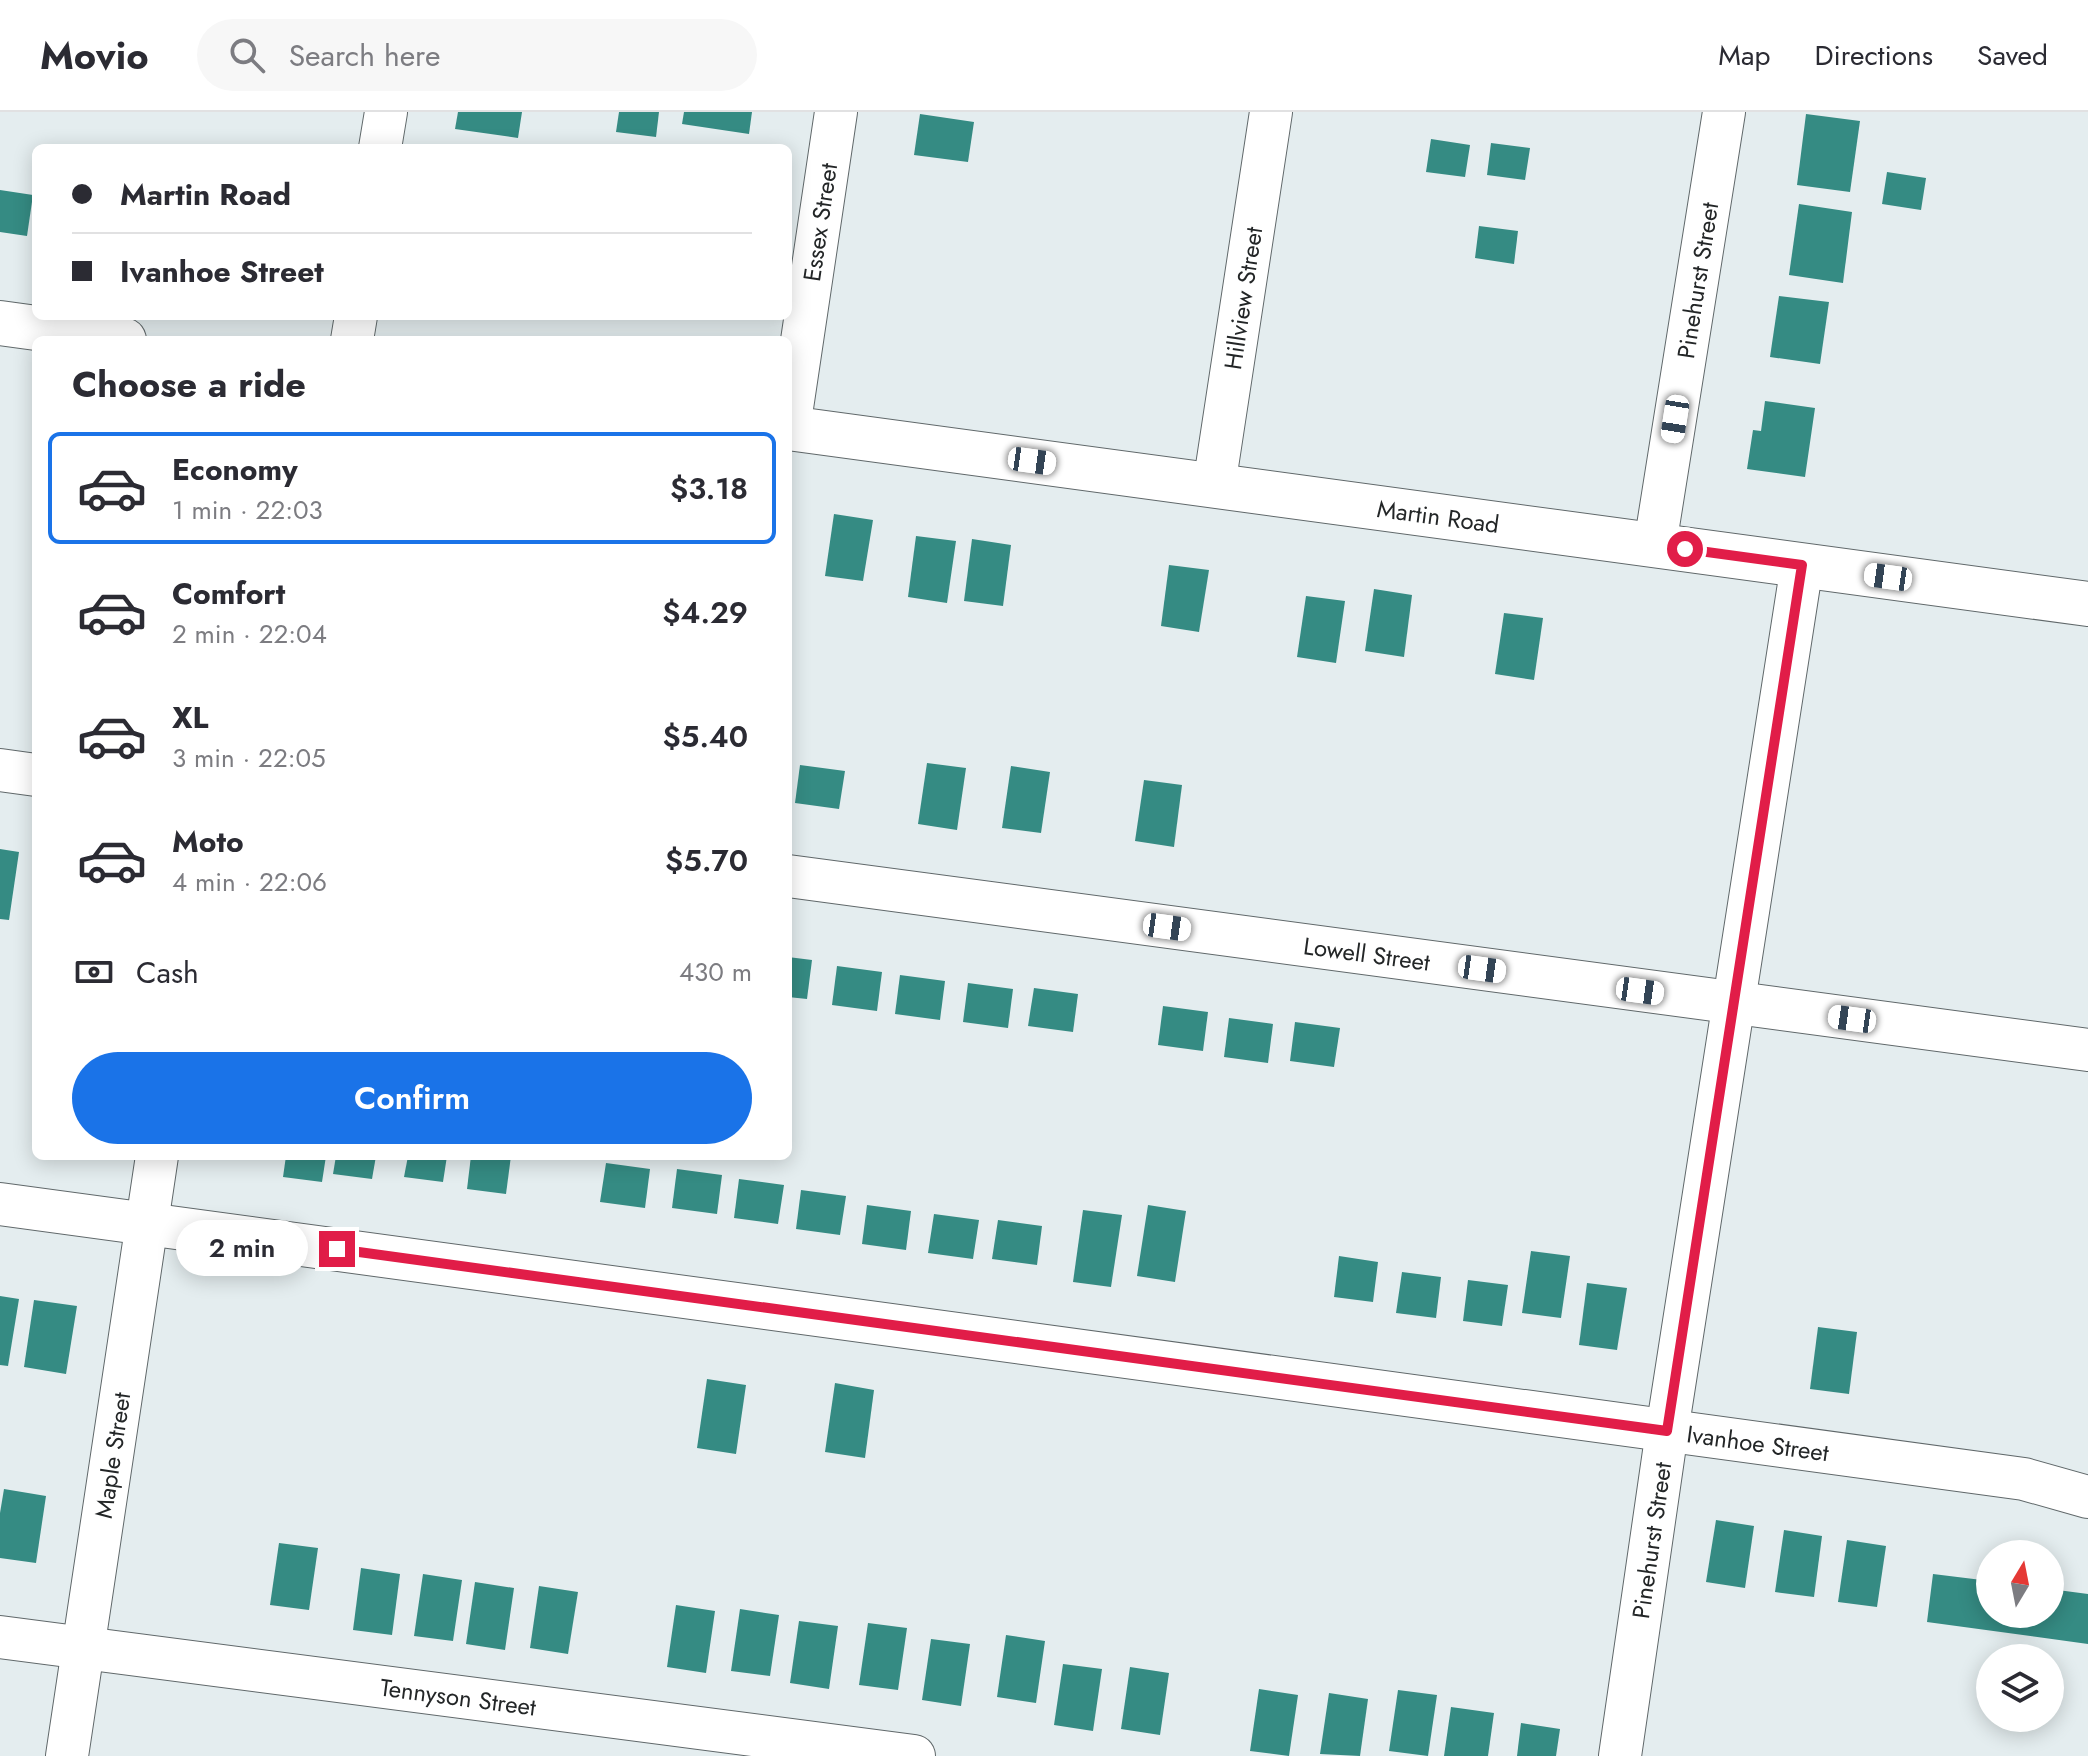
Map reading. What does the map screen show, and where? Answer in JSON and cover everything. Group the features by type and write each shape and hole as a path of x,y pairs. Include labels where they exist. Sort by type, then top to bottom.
{"street":[{"path":"381,144 386,112"},
{"name":"Essex Street","path":"792,408 836,112"},
{"name":"Hillview Street","path":"1214,486 1271,112"},
{"name":"Pinehurst Street","path":"1655,545 1724,112"},
{"path":"0,323 95,336"},
{"name":"Martin Road","path":"792,428 2088,604"},
{"name":"Pinehurst Street","path":"1620,1756 1667,1431 1802,565"},
{"path":"0,770 32,774"},
{"name":"Lowell Street","path":"792,877 2088,1050"},
{"name":"Maple Street","path":"67,1756 156,1160"},
{"name":"Ivanhoe Street","path":"0,1204 2024,1479 2088,1497"},
{"name":"Tennyson Street","path":"0,1637 914,1756"}],"building":[{"path":"458,112 522,112 518,138 455,129"},
{"path":"619,112 659,112 656,137 616,132"},
{"path":"684,112 752,112 749,134 682,124"},
{"path":"920,114 974,122 968,162 914,155"},
{"path":"1806,114 1860,121 1850,192 1797,185"},
{"path":"1431,139 1470,145 1465,177 1426,172"},
{"path":"1491,143 1530,148 1525,180 1487,175"},
{"path":"1887,172 1926,178 1921,210 1882,204"},
{"path":"0,190 32,195 27,236 0,232"},
{"path":"1799,204 1852,212 1843,283 1789,275"},
{"path":"1479,226 1518,231 1514,264 1475,258"},
{"path":"1779,296 1829,302 1820,364 1770,357"},
{"path":"1765,401 1815,408 1805,477 1747,469 1753,430 1761,431"},
{"path":"834,514 873,520 863,581 825,576"},
{"path":"916,536 956,541 947,603 908,597"},
{"path":"972,539 1011,545 1003,606 964,601"},
{"path":"1169,565 1209,570 1199,632 1161,626"},
{"path":"1374,589 1412,595 1404,657 1365,651"},
{"path":"1306,596 1345,601 1336,663 1297,657"},
{"path":"1504,613 1543,618 1534,680 1495,674"},
{"path":"927,763 966,768 957,830 918,824"},
{"path":"800,765 845,771 839,809 795,803"},
{"path":"1011,766 1050,772 1041,833 1002,828"},
{"path":"1144,780 1182,785 1174,847 1135,841"},
{"path":"0,849 19,852 9,920 0,919"},
{"path":"792,958 812,960 807,999 792,997"},
{"path":"837,966 882,972 877,1011 832,1005"},
{"path":"900,975 945,981 940,1020 895,1014"},
{"path":"968,983 1013,989 1008,1028 963,1022"},
{"path":"1034,988 1078,994 1073,1032 1028,1026"},
{"path":"1163,1006 1208,1012 1203,1051 1158,1045"},
{"path":"1229,1018 1273,1024 1268,1063 1224,1057"},
{"path":"1295,1022 1340,1028 1334,1067 1290,1061"},
{"path":"285,1160 325,1160 322,1182 283,1177"},
{"path":"335,1160 375,1160 372,1179 333,1174"},
{"path":"407,1160 446,1160 443,1182 404,1177"},
{"path":"471,1160 510,1160 506,1194 467,1189"},
{"path":"606,1163 650,1169 645,1208 600,1202"},
{"path":"677,1169 722,1175 717,1214 672,1208"},
{"path":"739,1179 784,1185 778,1224 734,1218"},
{"path":"801,1190 846,1196 840,1235 796,1229"},
{"path":"867,1205 911,1211 906,1250 862,1244"},
{"path":"1148,1205 1186,1211 1175,1282 1137,1276"},
{"path":"1083,1210 1122,1215 1111,1287 1073,1282"},
{"path":"934,1214 979,1220 973,1259 928,1253"},
{"path":"998,1220 1042,1226 1037,1265 992,1259"},
{"path":"1531,1251 1570,1256 1561,1318 1522,1313"},
{"path":"1339,1256 1378,1262 1373,1302 1334,1297"},
{"path":"1402,1272 1441,1277 1436,1318 1396,1313"},
{"path":"1468,1280 1508,1285 1502,1326 1463,1321"},
{"path":"1587,1283 1627,1288 1617,1350 1579,1345"},
{"path":"0,1296 19,1299 8,1366 0,1365"},
{"path":"34,1300 77,1306 66,1374 24,1367"},
{"path":"1818,1327 1857,1332 1849,1394 1810,1389"},
{"path":"707,1379 746,1385 736,1454 697,1448"},
{"path":"835,1383 874,1390 865,1458 825,1452"},
{"path":"4,1489 46,1496 36,1563 0,1558 0,1513"},
{"path":"1716,1520 1754,1526 1745,1588 1706,1582"},
{"path":"1784,1530 1822,1536 1814,1597 1775,1592"},
{"path":"1847,1540 1886,1546 1877,1607 1838,1602"},
{"path":"279,1543 318,1548 309,1610 270,1605"},
{"path":"361,1568 400,1574 392,1635 353,1630"},
{"path":"423,1574 462,1580 453,1641 414,1636"},
{"path":"1933,1574 1976,1579 1976,1628 2064,1628 2064,1591 2088,1594 2088,1644 1927,1622"},
{"path":"475,1582 514,1588 505,1650 466,1644"},
{"path":"539,1586 578,1592 568,1654 530,1648"},
{"path":"676,1605 715,1611 706,1673 667,1667"},
{"path":"740,1609 779,1615 770,1676 731,1671"},
{"path":"799,1621 838,1626 829,1689 790,1683"},
{"path":"868,1623 907,1628 898,1690 859,1685"},
{"path":"1006,1635 1045,1641 1036,1703 997,1697"},
{"path":"931,1639 970,1644 961,1706 922,1700"},
{"path":"1063,1664 1102,1669 1093,1731 1054,1725"},
{"path":"1130,1667 1169,1673 1160,1735 1121,1729"},
{"path":"1259,1689 1298,1695 1289,1756 1250,1751"},
{"path":"1398,1690 1437,1695 1428,1756 1389,1751"},
{"path":"1329,1693 1368,1699 1360,1756 1320,1754"},
{"path":"1451,1707 1494,1713 1488,1756 1444,1756"},
{"path":"1521,1723 1560,1729 1556,1756 1517,1756"}],"route":[{"path":"337,1249 1667,1431 1802,565 1685,549"}]}
